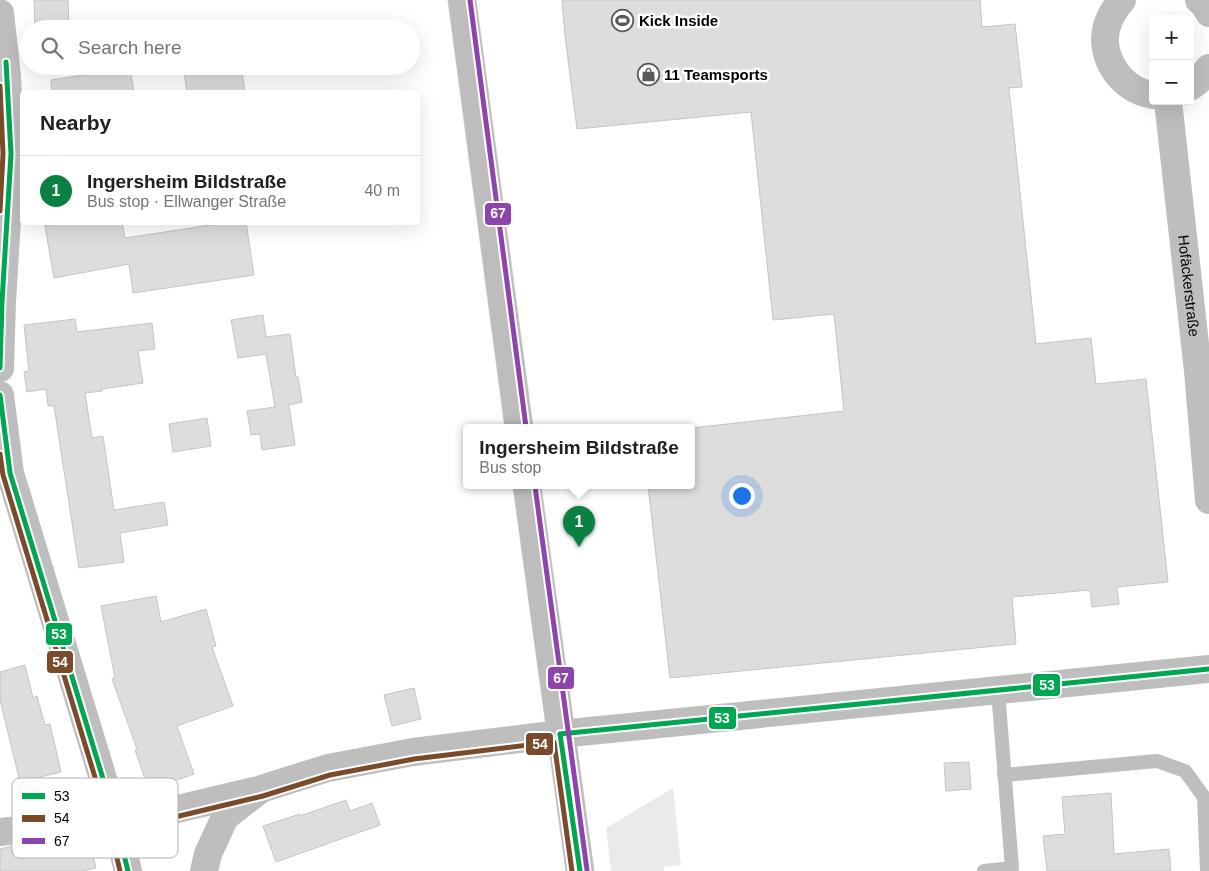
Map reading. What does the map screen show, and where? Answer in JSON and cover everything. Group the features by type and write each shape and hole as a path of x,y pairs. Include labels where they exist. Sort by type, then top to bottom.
{"main road":[{"path":"462,0 518,424"},
{"path":"527,489 580,871"}],"street":[{"path":"1122,0 1113,11 1106,28 1105,45 1110,62 1120,77 1133,88 1149,95"},
{"path":"1199,0 1204,4 1209,13"},
{"path":"0,13 11,154 0,368"},
{"path":"1194,84 1209,68"},
{"name":"Hofäckerstraße","path":"1169,105 1204,371 1209,500"},
{"path":"0,394 10,473 102,778"},
{"path":"178,809 261,788 328,768 413,752 560,734 1209,670"},
{"path":"204,871 208,854 225,817 261,788"},
{"path":"125,858 128,871"}],"lane":[{"path":"984,871 1012,868 998,691"},
{"path":"1004,775 1157,760 1185,771 1204,797 1207,871"}],"shaded area":[{"path":"673,788 681,865 664,867 664,871 611,871 606,828"}],"building":[{"path":"34,0 68,0 69,20 35,20"},
{"path":"562,0 980,0 982,27 1015,24 1022,87 1009,88 1036,344 1091,338 1096,384 1146,379 1168,582 1117,587 1119,604 1092,607 1090,590 1012,597 1016,644 670,678 648,489 695,489 695,428 844,411 834,314 773,320 751,112 577,129"},
{"path":"84,75 131,75 134,90 52,90 51,80"},
{"path":"184,75 242,75 245,90 187,90"},
{"path":"123,225 125,238 210,225 246,225 254,275 133,293 129,264 54,278 45,226"},
{"path":"263,315 266,337 290,334 296,377 298,377 302,402 289,405 295,445 262,450 260,434 251,435 247,411 275,407 266,354 238,358 231,320"},
{"path":"75,319 77,332 152,323 155,349 138,351 143,383 85,393 92,438 103,436 114,510 164,502 168,525 120,533 124,562 79,568 54,406 48,406 46,389 27,392 24,372 29,371 24,325"},
{"path":"207,418 211,446 173,452 169,424"},
{"path":"156,596 161,622 206,609 216,646 212,647 233,706 177,726 194,774 178,780 178,778 145,778 135,750 137,749 112,679 115,678 101,606"},
{"path":"25,665 33,698 37,696 45,725 50,724 61,772 36,778 19,778 0,700 0,672"},
{"path":"414,688 421,719 392,726 384,695"},
{"path":"969,762 971,789 946,791 944,763"},
{"path":"1111,793 1114,854 1169,849 1171,871 1047,871 1043,836 1065,834 1062,797"},
{"path":"346,800 350,811 372,803 380,825 276,862 263,826 300,814 300,816"},
{"path":"12,846 12,858 94,858 96,868 83,871 0,871 0,849"}],"transit line":[{"name":"67","path":"470,0 526,424"},
{"name":"53","path":"0,368 11,154 6,62"},
{"name":"54","path":"0,86 3,154 0,211"},
{"name":"53","path":"0,395 10,473 103,778"},
{"name":"54","path":"0,454 3,475 95,778"},
{"name":"67","path":"535,489 587,870"},
{"name":"53","path":"560,734 1209,669"},
{"name":"53","path":"560,734 580,871"},
{"name":"54","path":"178,816 263,796 330,775 414,759 554,742 572,871"},
{"name":"54","path":"117,858 120,871"},
{"name":"53","path":"125,858 128,871"}],"place":[{"name":"Kick Inside","path":"623,21"},
{"name":"11 Teamsports","path":"648,75"},
{"name":"Ingersheim Bildstraße","path":"579,547"}]}
